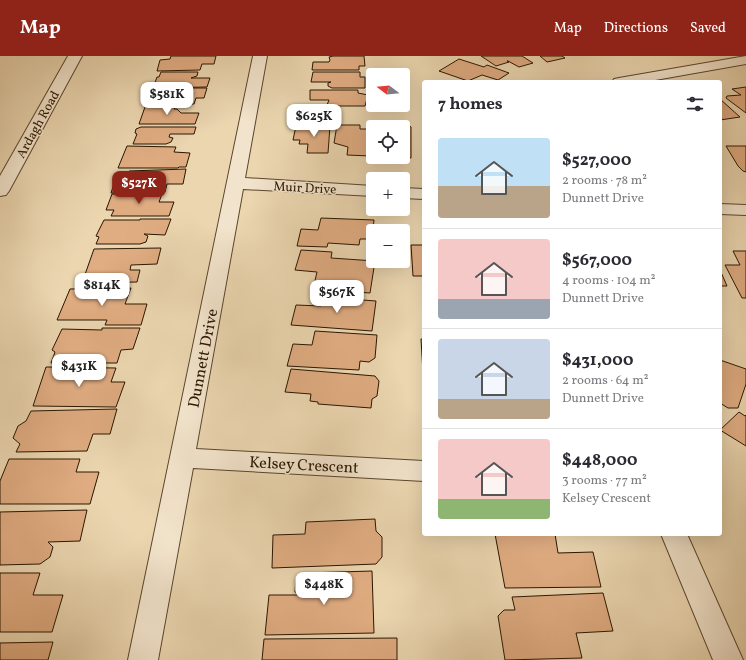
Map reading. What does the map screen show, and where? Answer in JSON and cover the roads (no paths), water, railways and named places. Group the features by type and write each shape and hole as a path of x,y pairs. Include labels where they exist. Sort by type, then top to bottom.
{"street":[{"name":"Ardagh Road","path":"0,191 74,56"},
{"name":"Dunnett Drive","path":"143,660 260,56"},
{"path":"631,80 746,60"},
{"name":"Muir Drive","path":"236,183 366,191"},
{"path":"410,193 422,194"},
{"path":"722,209 746,210"},
{"name":"Kelsey Crescent","path":"183,458 422,471"},
{"path":"675,536 728,660"}]}
